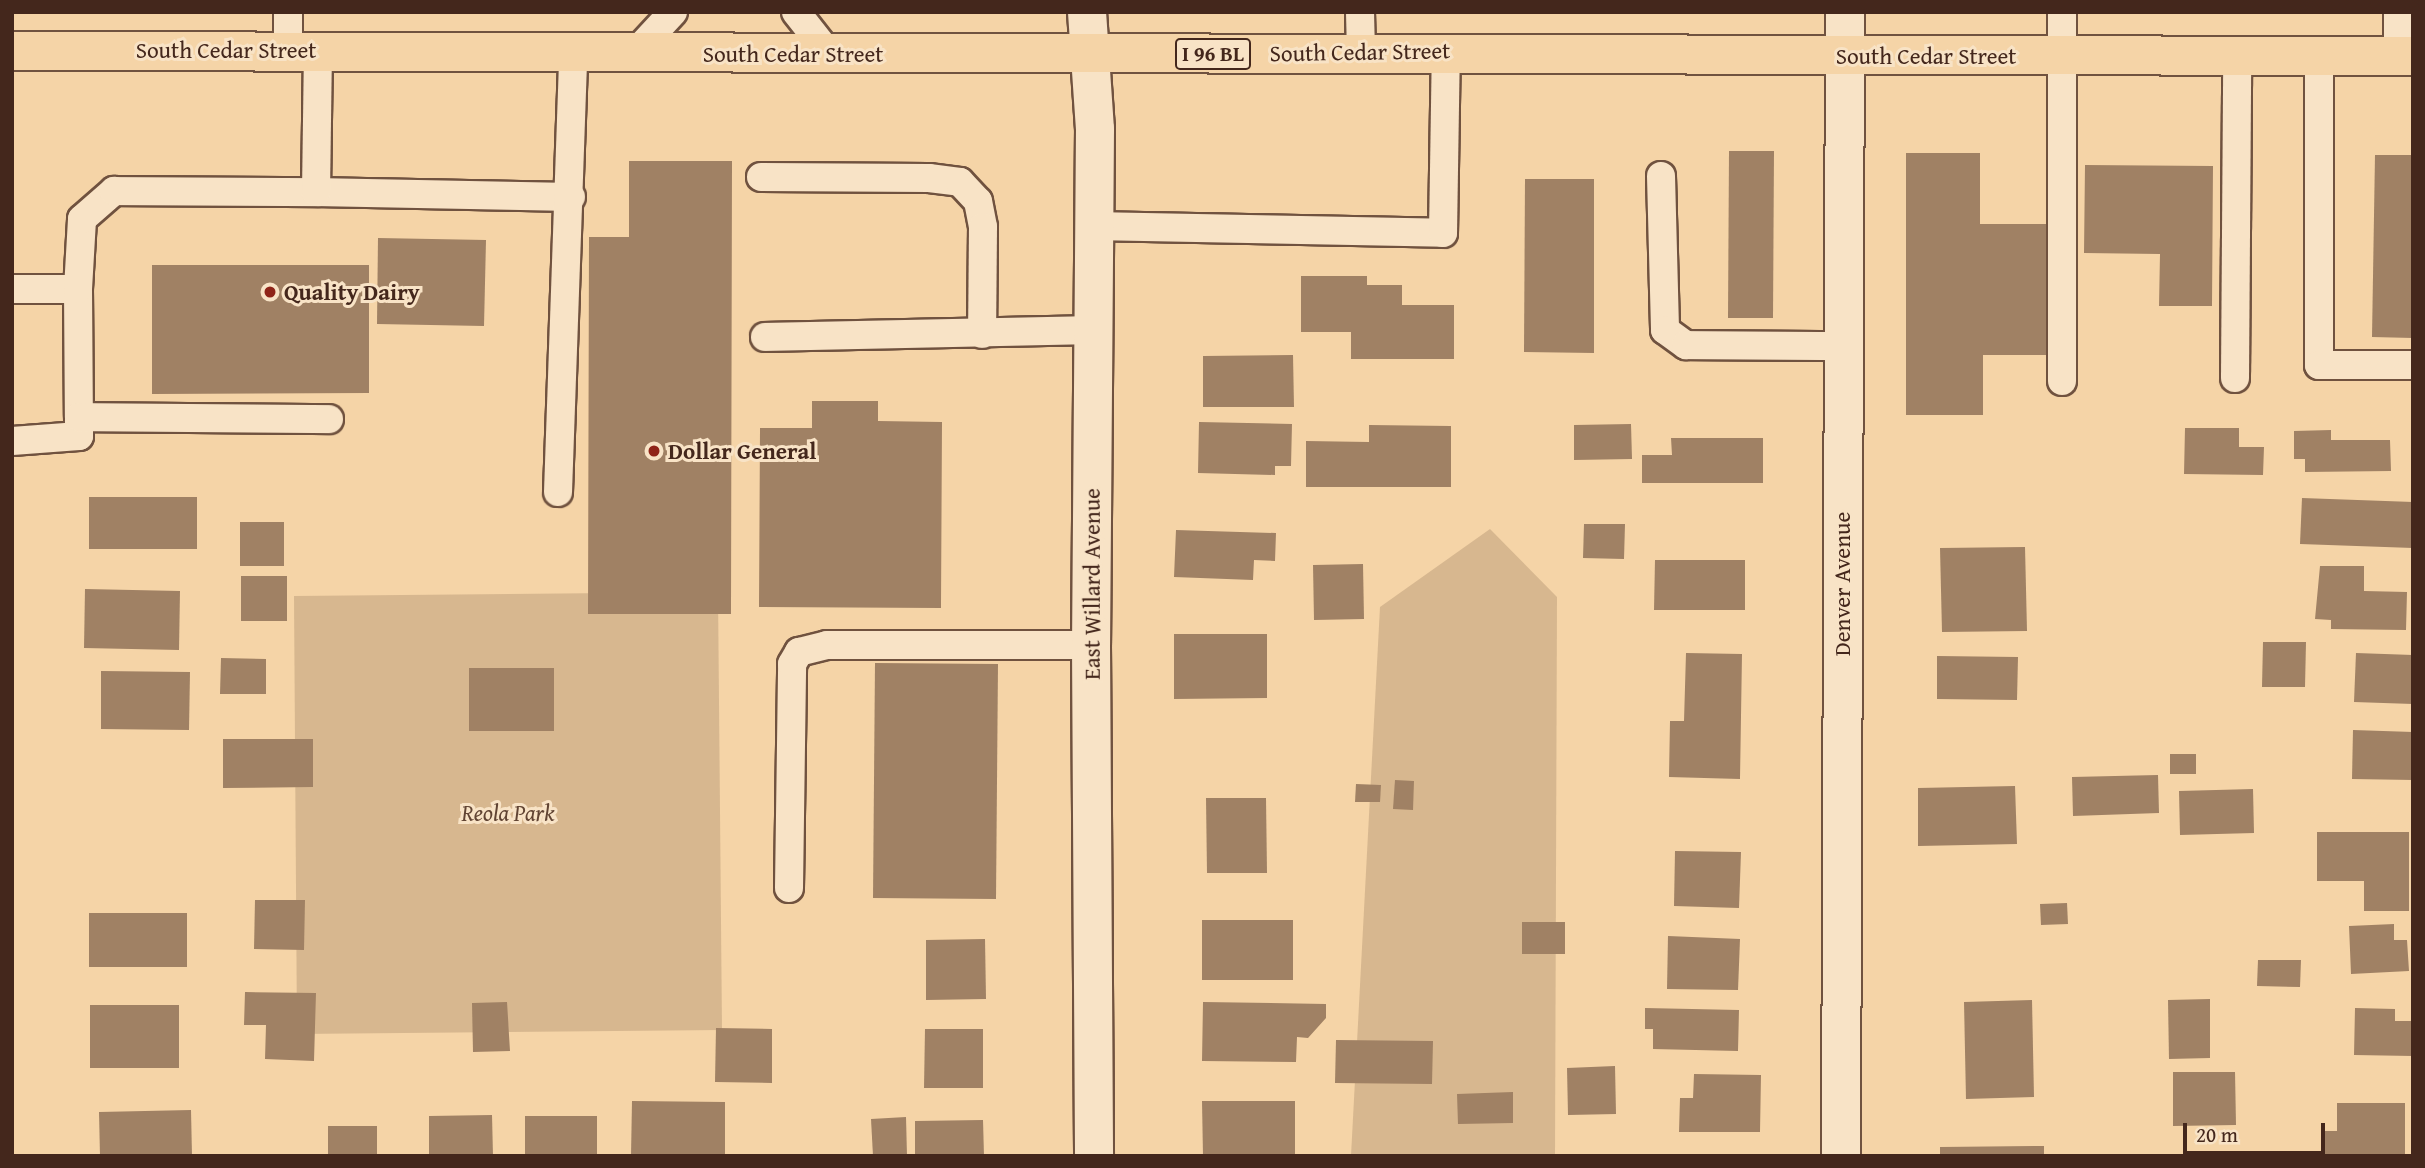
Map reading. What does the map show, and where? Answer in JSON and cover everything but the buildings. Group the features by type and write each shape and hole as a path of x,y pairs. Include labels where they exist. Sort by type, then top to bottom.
{"main road":[{"name":"South Cedar Street","path":"12,51 1088,56 1446,51 1844,56 2406,56"}],"street":[{"name":"East Willard Avenue","path":"1087,12 1095,129 1091,645 1094,1156"},
{"name":"Denver Avenue","path":"1841,1156 1845,12"}],"lane":[{"path":"288,12 303,51 316,192"},
{"path":"635,53 673,12"},
{"path":"796,12 829,54"},
{"path":"1360,12 1361,52"},
{"path":"2062,12 2062,381"},
{"path":"2398,12 2406,56"},
{"path":"1093,226 1443,233 1446,51"},
{"path":"558,492 571,197 573,53"},
{"path":"2319,55 2319,365 2413,365"},
{"path":"2235,378 2237,56"},
{"path":"1661,176 1665,330 1686,345 1843,346"},
{"path":"761,177 929,177 960,182 978,201 983,227 982,334"},
{"path":"12,441 79,436 78,289 82,219 114,191 571,197"},
{"path":"12,289 78,289"},
{"path":"765,337 1093,330"},
{"path":"79,417 329,419"},
{"path":"789,888 792,664 799,652 827,645 1091,645"}],"green space":[{"path":"1490,529 1557,597 1555,1156 1351,1156 1380,607"},
{"name":"Reola Park","path":"718,592 722,1030 297,1034 294,596"}],"place":[{"name":"Quality Dairy","path":"270,292"},
{"name":"Dollar General","path":"654,451"}]}
